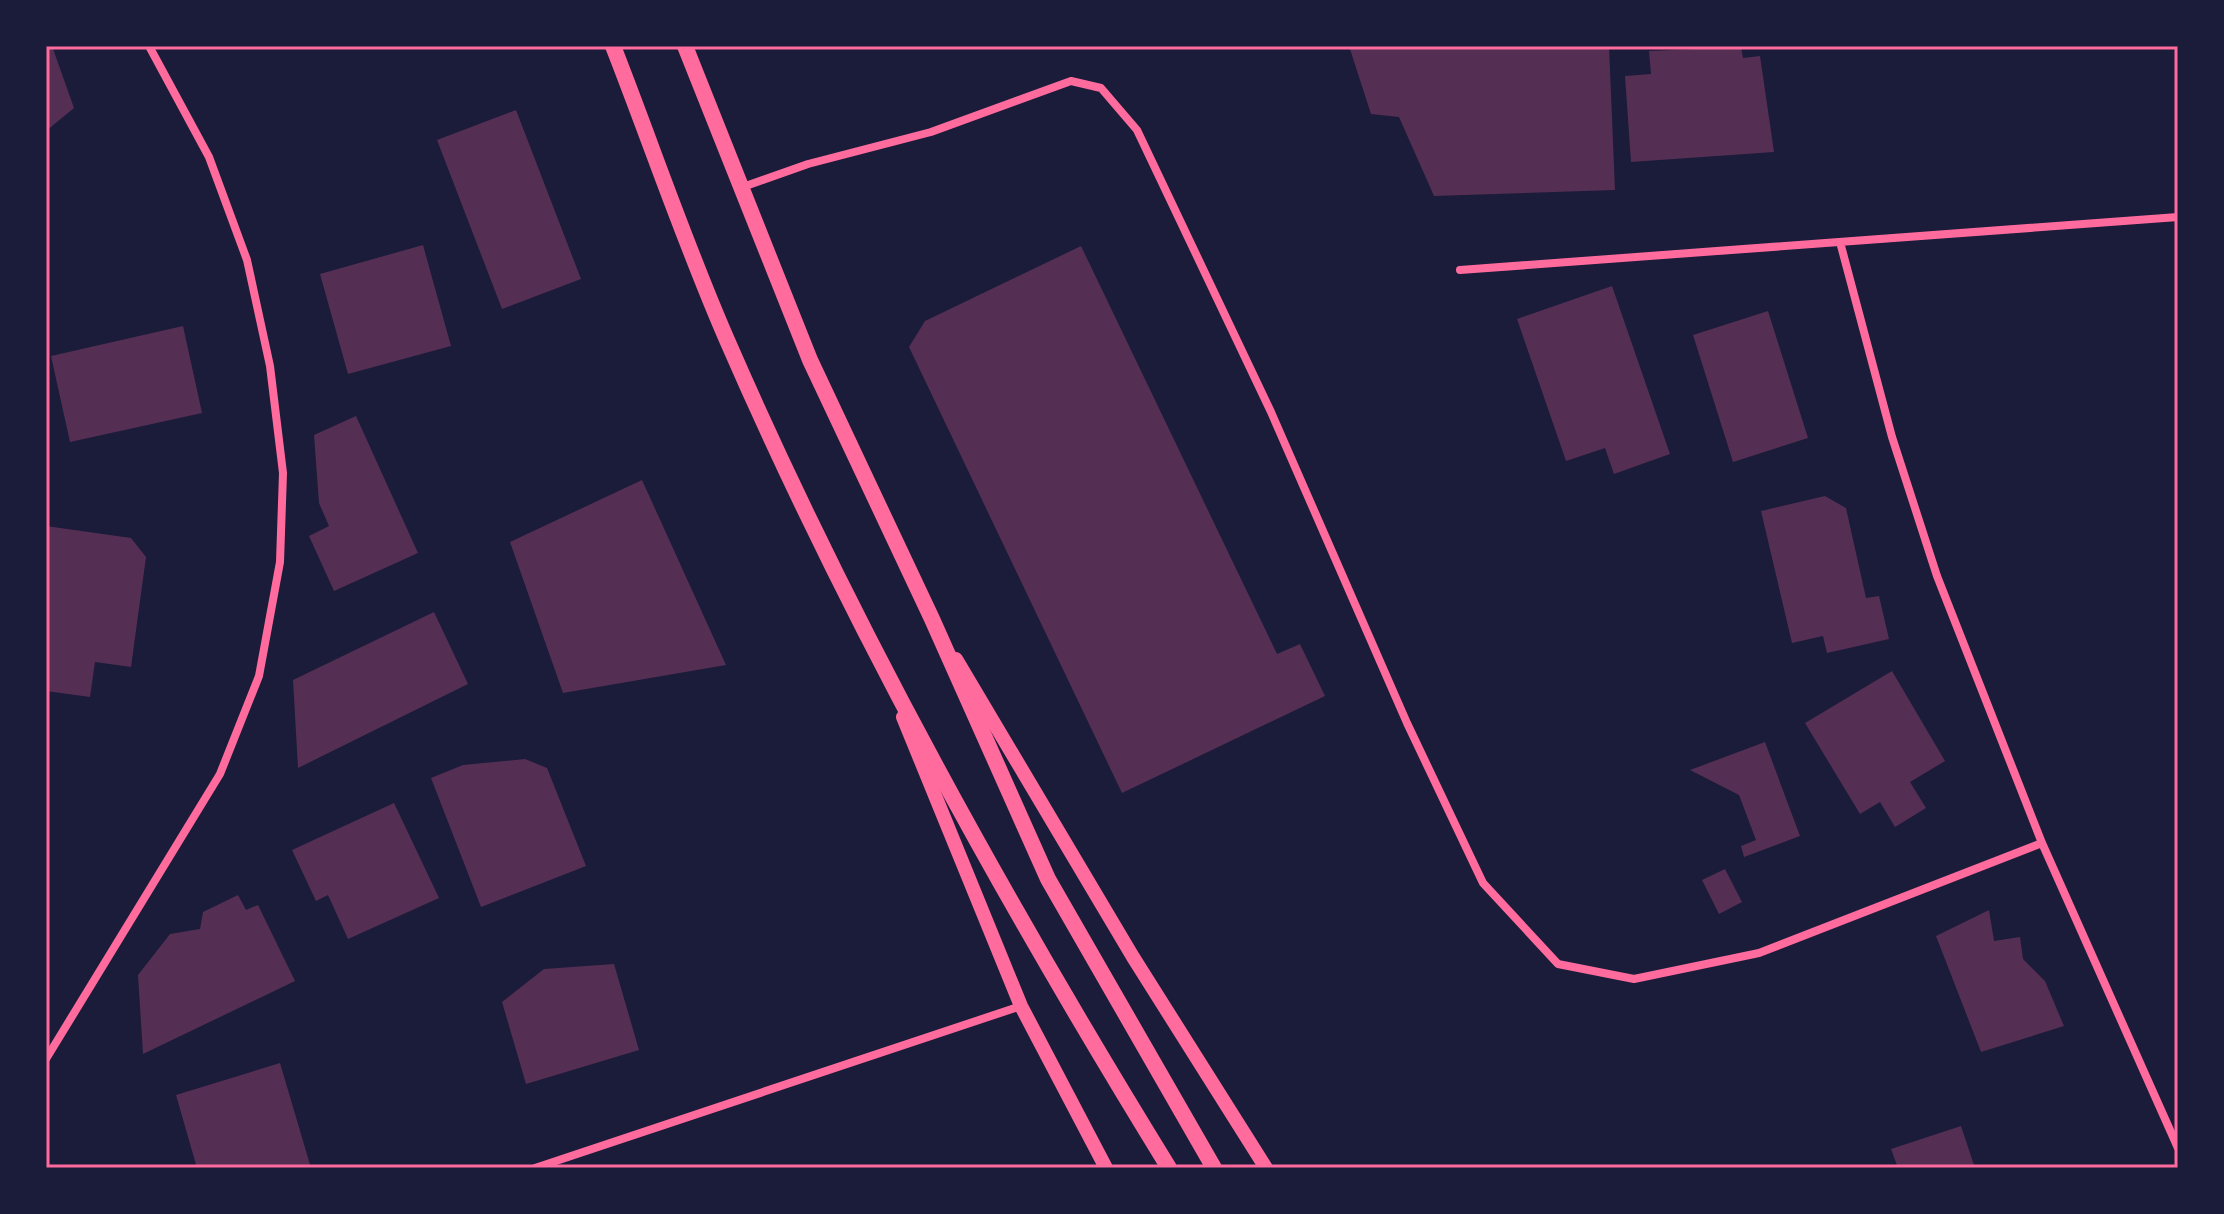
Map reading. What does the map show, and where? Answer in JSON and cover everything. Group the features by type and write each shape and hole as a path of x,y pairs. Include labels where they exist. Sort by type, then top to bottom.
{"main road":[{"path":"613,46 726,338 878,658 1091,1042 1169,1168"},
{"path":"685,46 810,360 932,619 1048,879 1139,1043 1214,1168"}],"street":[{"path":"46,1059 220,774 259,676 280,562 283,473 270,366 247,260 209,157 149,46"},
{"path":"740,188 808,164 931,132 1071,81 1101,88 1137,130 1271,412 1407,723 1483,883 1558,964 1634,979 1759,953 2042,843"},
{"path":"1460,270 2178,217"},
{"path":"1840,242 1892,437 1937,576 2042,843 2178,1148"},
{"path":"932,619 1133,957 1266,1168"},
{"path":"878,658 1021,1006 1106,1168"},
{"path":"535,1168 1021,1006"}],"building":[{"path":"46,46 52,46 74,108 46,131"},
{"path":"1349,46 1609,46 1615,190 1434,196 1399,117 1371,114"},
{"path":"1741,47 1743,58 1760,56 1774,152 1631,162 1625,76 1651,74 1649,51"},
{"path":"516,110 581,279 502,309 437,140"},
{"path":"423,245 451,346 348,374 320,274"},
{"path":"1081,246 1277,654 1300,644 1325,696 1122,793 909,347 925,321"},
{"path":"1612,286 1670,454 1614,474 1605,448 1566,461 1517,319"},
{"path":"1768,311 1808,438 1733,462 1693,335"},
{"path":"183,326 202,413 70,442 51,356"},
{"path":"356,416 418,553 334,591 309,536 329,526 319,503 314,435"},
{"path":"642,480 726,665 563,693 510,542"},
{"path":"1825,496 1846,508 1866,598 1879,596 1889,639 1827,653 1823,636 1792,643 1761,511"},
{"path":"46,526 131,538 146,557 131,667 95,662 90,697 46,691"},
{"path":"434,612 468,684 298,768 293,680"},
{"path":"1892,671 1945,761 1910,782 1926,808 1895,827 1880,802 1860,814 1805,723"},
{"path":"1765,742 1800,836 1744,857 1741,846 1756,840 1739,795 1690,770"},
{"path":"525,759 547,768 586,866 481,907 431,778 463,765"},
{"path":"394,803 439,898 348,939 328,895 316,901 292,850"},
{"path":"1725,869 1742,902 1719,914 1702,880"},
{"path":"238,895 246,910 258,905 295,981 143,1054 138,975 170,934 200,929 203,912"},
{"path":"1989,910 1994,941 2020,937 2023,959 2045,981 2064,1026 1981,1052 1936,936"},
{"path":"614,964 639,1050 526,1084 502,1002 544,969"},
{"path":"280,1063 311,1168 197,1168 176,1095"},
{"path":"1961,1126 1975,1168 1898,1168 1891,1149"}]}
